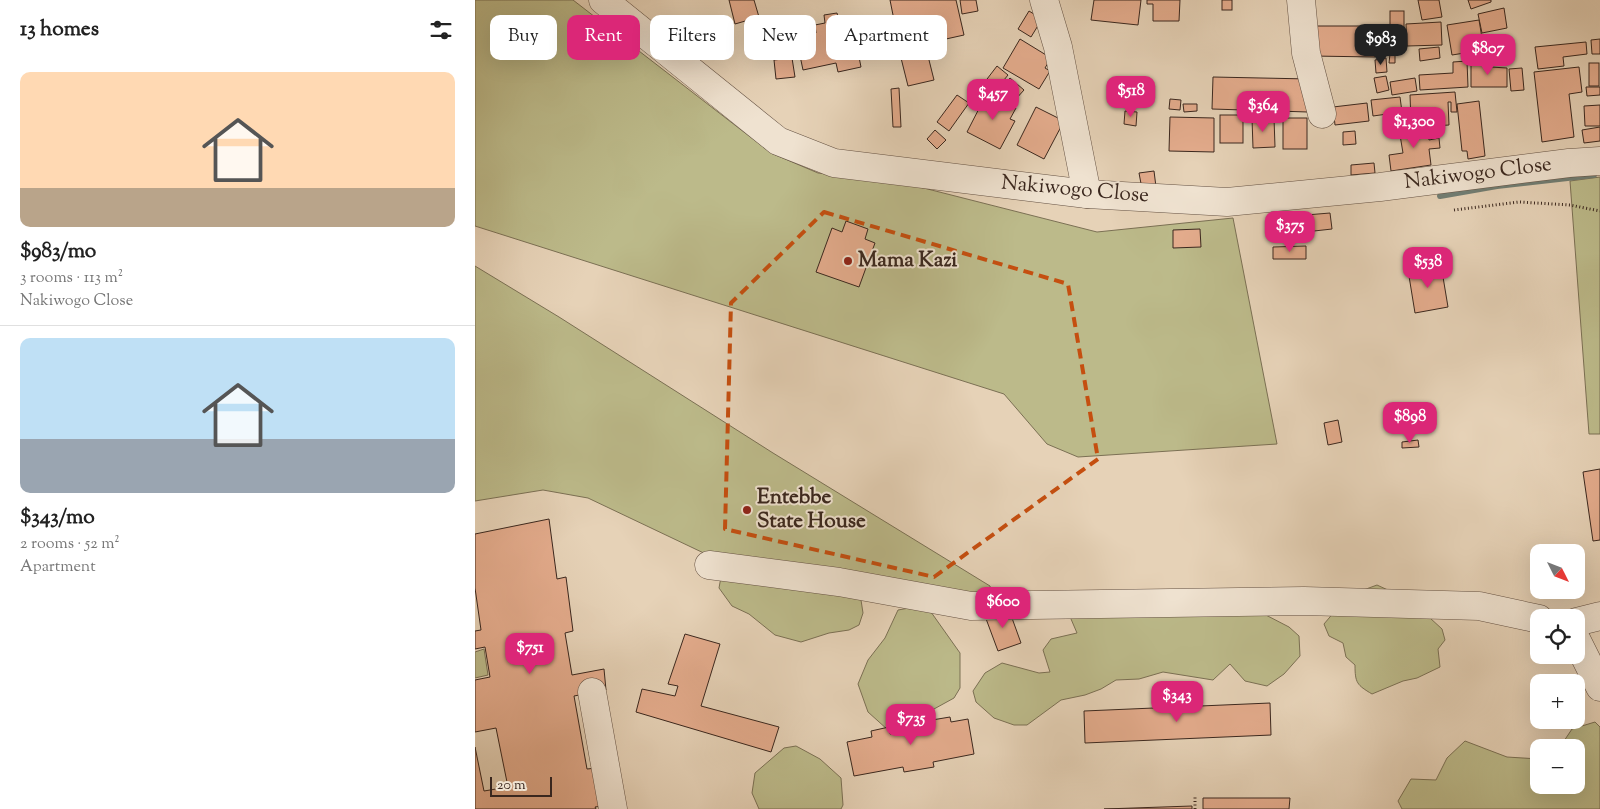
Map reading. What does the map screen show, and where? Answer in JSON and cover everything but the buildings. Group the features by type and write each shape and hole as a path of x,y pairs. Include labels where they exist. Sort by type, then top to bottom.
{"street":[{"name":"Nakiwogo Close","path":"603,0 778,141 834,163 1087,194 1227,202 1380,187 1569,163 1600,161"},
{"path":"1045,0 1057,48 1087,194"},
{"path":"1301,0 1306,53 1322,114"},
{"path":"709,565 839,582 971,606 1304,600 1479,606 1530,618"},
{"path":"1585,620 1600,616"},
{"path":"1585,656 1600,687"},
{"path":"592,692 613,809"}],"path":[{"path":"1454,210 1519,202 1570,205 1600,211"},
{"path":"1195,795 1195,809"}],"highlighted area":[{"path":"824,212 1068,284 1098,459 934,577 725,529 731,303"}],"shaded area":[{"path":"475,0 573,0 592,15 567,15 567,60 640,60 640,52 771,153 818,173 896,181 1097,232 1233,218 1277,444 1078,457 1047,444 1004,394 475,226"},
{"path":"1600,177 1600,434 1589,434 1570,181"},
{"path":"475,266 773,453 990,586 993,600 870,582 861,600 863,613 859,625 849,630 829,633 801,642 775,635 749,614 732,606 719,588 721,577 710,556 588,498 543,490 475,501"},
{"path":"1377,585 1390,591 1420,618 1430,618 1442,629 1445,640 1438,649 1440,667 1417,678 1403,681 1372,694 1358,683 1355,665 1346,657 1343,643 1329,636 1324,624 1335,611 1358,592"},
{"path":"926,605 960,653 960,688 954,698 934,709 913,728 888,730 868,712 858,684 868,660 885,638 898,610"},
{"path":"1068,612 1260,612 1289,627 1299,636 1300,656 1284,674 1267,686 1245,681 1230,664 1213,680 1163,672 1139,679 1116,680 1101,689 1085,695 1061,700 1027,725 1014,725 994,718 976,702 973,691 985,673 1002,663 1039,673 1050,672 1043,650 1051,639 1077,633"},
{"path":"484,649 488,675 475,678 475,652"},
{"path":"1595,722 1600,727 1600,809 1402,809 1398,801 1411,779 1436,780 1447,758 1465,741 1507,757 1530,758 1530,794 1585,794 1585,739 1565,739 1572,729 1585,729 1585,725"},
{"path":"796,746 820,759 841,778 843,805 841,809 759,809 752,793 755,773 784,748"}],"waterway":[{"path":"1440,196 1497,186 1594,175"}],"place":[{"name":"Mama Kazi","path":"848,261"},
{"name":"Entebbe State House","path":"747,510"}]}
